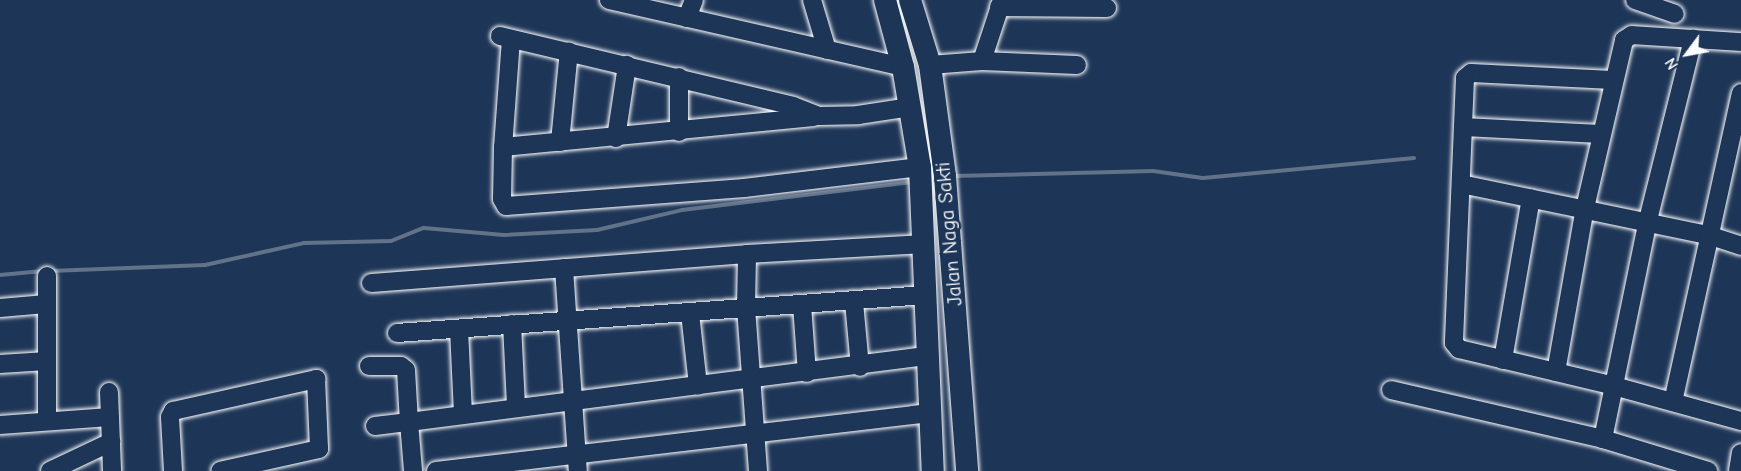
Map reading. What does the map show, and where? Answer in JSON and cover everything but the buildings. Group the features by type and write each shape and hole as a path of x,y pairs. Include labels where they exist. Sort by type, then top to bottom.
{"main road":[{"name":"Jalan Naga Sakti","path":"885,0 903,67 920,167 925,244 926,356 933,471"},
{"name":"Jalan Naga Sakti","path":"910,0 930,65 945,176 967,471"}],"street":[{"path":"687,18 694,0"},
{"path":"813,0 827,50"},
{"path":"1635,0 1675,14"},
{"path":"620,1 903,67"},
{"path":"982,61 1001,3 1107,8"},
{"path":"1556,372 1600,134 1612,80 1628,35 1741,42"},
{"path":"819,116 793,106 679,77 505,38 502,199 509,206 744,188 920,167"},
{"path":"1603,439 1647,224 1694,39"},
{"path":"560,142 569,51"},
{"path":"930,65 982,61 1077,65"},
{"path":"616,138 627,65"},
{"path":"1612,80 1471,73 1466,78 1454,343 1459,349 1614,386 1741,421"},
{"path":"679,77 679,132"},
{"path":"1673,402 1741,93"},
{"path":"503,147 679,132 819,116 846,117 910,106"},
{"path":"1463,128 1600,134"},
{"path":"1461,184 1708,235 1741,246"},
{"path":"1503,360 1531,198"},
{"path":"371,282 747,254 925,244"},
{"path":"747,254 746,308 758,471"},
{"path":"564,267 578,471"},
{"path":"47,276 47,421"},
{"path":"397,333 568,319 854,302 926,295"},
{"path":"854,302 860,367"},
{"path":"0,308 46,304"},
{"path":"802,305 807,373"},
{"path":"690,313 698,386"},
{"path":"512,324 516,407"},
{"path":"459,329 463,414"},
{"path":"375,426 516,407 860,367 926,356"},
{"path":"0,364 46,361"},
{"path":"369,366 401,366 406,370 413,471"},
{"path":"173,471 170,417 173,411 316,379 319,449 220,471"},
{"path":"1391,390 1603,439 1708,471"},
{"path":"109,392 112,471"},
{"path":"436,471 930,413"},
{"path":"0,424 110,417"},
{"path":"50,471 111,442"},
{"path":"1738,471 1741,453"}],"waterway":[{"path":"952,176 1153,171 1203,178 1414,158"},
{"path":"50,271 205,265 304,243 391,241 424,228 504,235 597,230 682,210 912,182"},
{"path":"0,275 43,271"}]}
